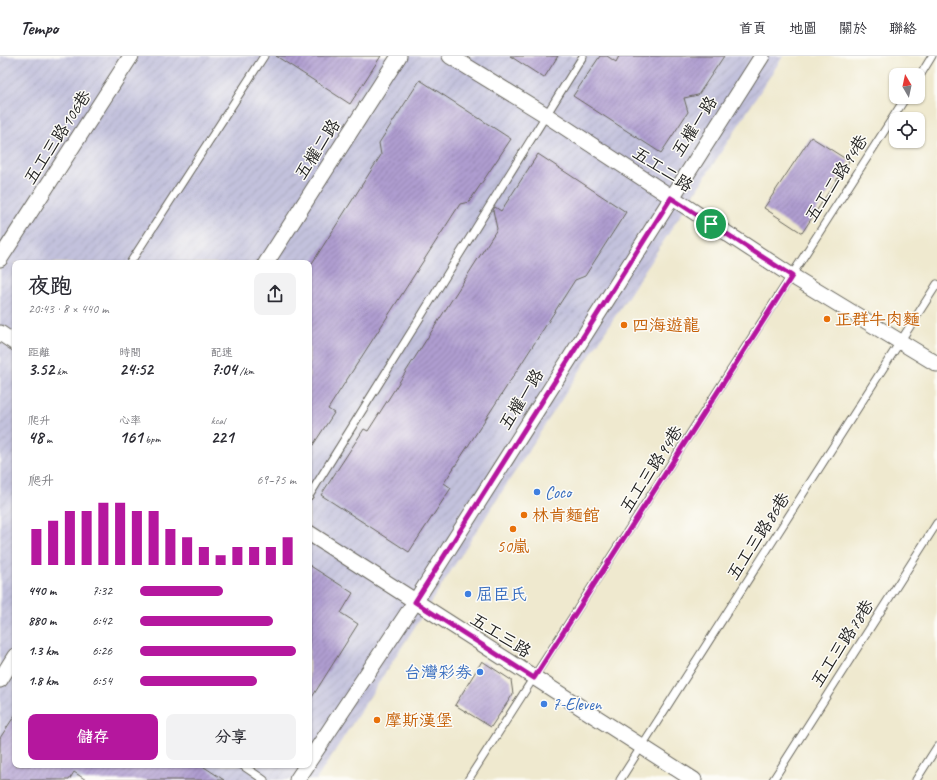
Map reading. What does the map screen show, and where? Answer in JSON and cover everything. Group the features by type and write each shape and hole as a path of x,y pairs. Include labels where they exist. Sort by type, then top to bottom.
{"street":[{"name":"五工三路106巷","path":"0,259 131,56"},
{"name":"五權二路","path":"268,260 399,56"},
{"name":"五工二路","path":"450,56 546,115 792,276 937,364"},
{"name":"五權一路","path":"312,757 415,602 762,56"},
{"path":"0,333 12,340"},
{"name":"五工三路","path":"312,535 694,780"},
{"path":"0,680 12,661"},
{"path":"297,780 305,768"}],"lane":[{"path":"132,260 264,56"},
{"path":"312,491 583,56"},
{"path":"924,68 932,56"},
{"name":"五工二路94巷","path":"792,276 902,104"},
{"name":"五工三路94巷","path":"468,780 792,276"},
{"name":"五工三路86巷","path":"620,780 937,284"},
{"name":"五工三路78巷","path":"773,780 937,523"},
{"path":"916,780 937,747"},
{"path":"246,768 264,780"}],"shaded area":[{"path":"0,56 783,56 316,780 0,780"}],"building":[{"path":"276,56 381,56 350,104"},
{"path":"510,56 558,56 544,78"},
{"path":"600,56 607,56 616,62 619,56 724,56 698,95 684,98 688,112 661,153 573,96"},
{"path":"420,80 511,139 469,202 460,204 328,409 334,413 312,446 312,263 381,155 379,143"},
{"path":"811,137 849,161 802,233 764,208"},
{"path":"538,154 626,212 585,276 575,280 444,483 451,488 409,552 321,495 364,429 368,431 497,229 493,210 495,207 501,211"},
{"path":"312,567 353,593 341,613 358,624 312,697"},
{"path":"482,661 511,680 513,694 491,727 455,705"},
{"path":"12,720 12,768 206,768 224,780 86,780 74,772 69,780 0,780 0,738"}],"place":[{"name":"正群牛肉麵","path":"827,319"},
{"name":"四海遊龍","path":"624,325"},
{"name":"Coco","path":"537,492"},
{"name":"林肯麵館","path":"524,515"},
{"name":"50嵐","path":"513,529"},
{"name":"屈臣氏","path":"468,594"},
{"name":"台灣彩券","path":"480,672"},
{"name":"7-Eleven","path":"544,704"},
{"name":"摩斯漢堡","path":"377,720"}],"route":[{"path":"671,198 711,224 792,276 534,678 415,602 671,198"}]}
